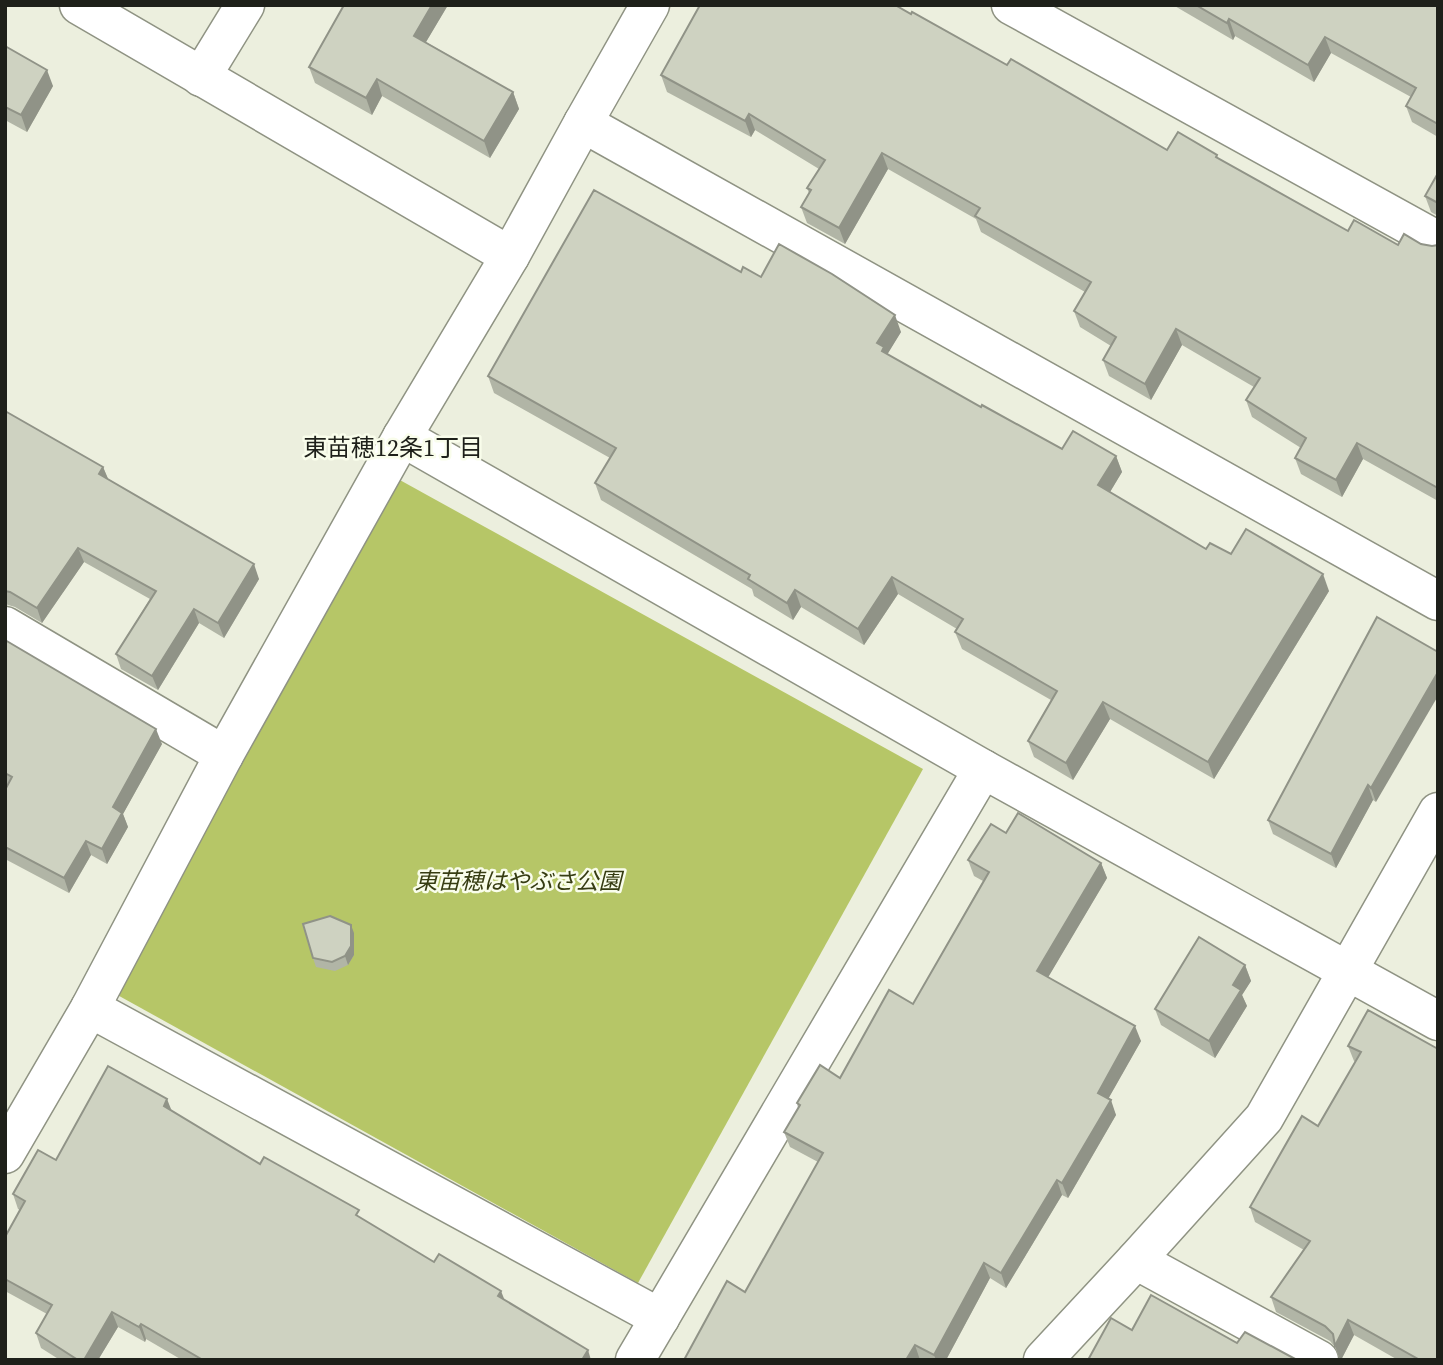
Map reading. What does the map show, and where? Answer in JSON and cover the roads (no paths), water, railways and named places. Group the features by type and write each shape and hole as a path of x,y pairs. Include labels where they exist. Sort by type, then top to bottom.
{"street":[{"path":"79,5 510,256"},
{"path":"201,77 245,5"},
{"path":"5,1154 90,1008 224,755 402,438 510,256 650,5"},
{"path":"1011,5 1438,240"},
{"path":"583,123 1438,601"},
{"path":"402,438 983,769 1438,1021"},
{"path":"5,626 224,755"},
{"path":"635,1360 983,769"},
{"path":"1043,1360 1264,1118 1438,811"},
{"path":"90,1008 660,1318"},
{"path":"1136,1260 1319,1360"}],"district":[{"name":"東苗穂12条1丁目","path":"393,448"}],"park label":[{"name":"東苗穂はやぶさ公園","path":"518,881"}]}
